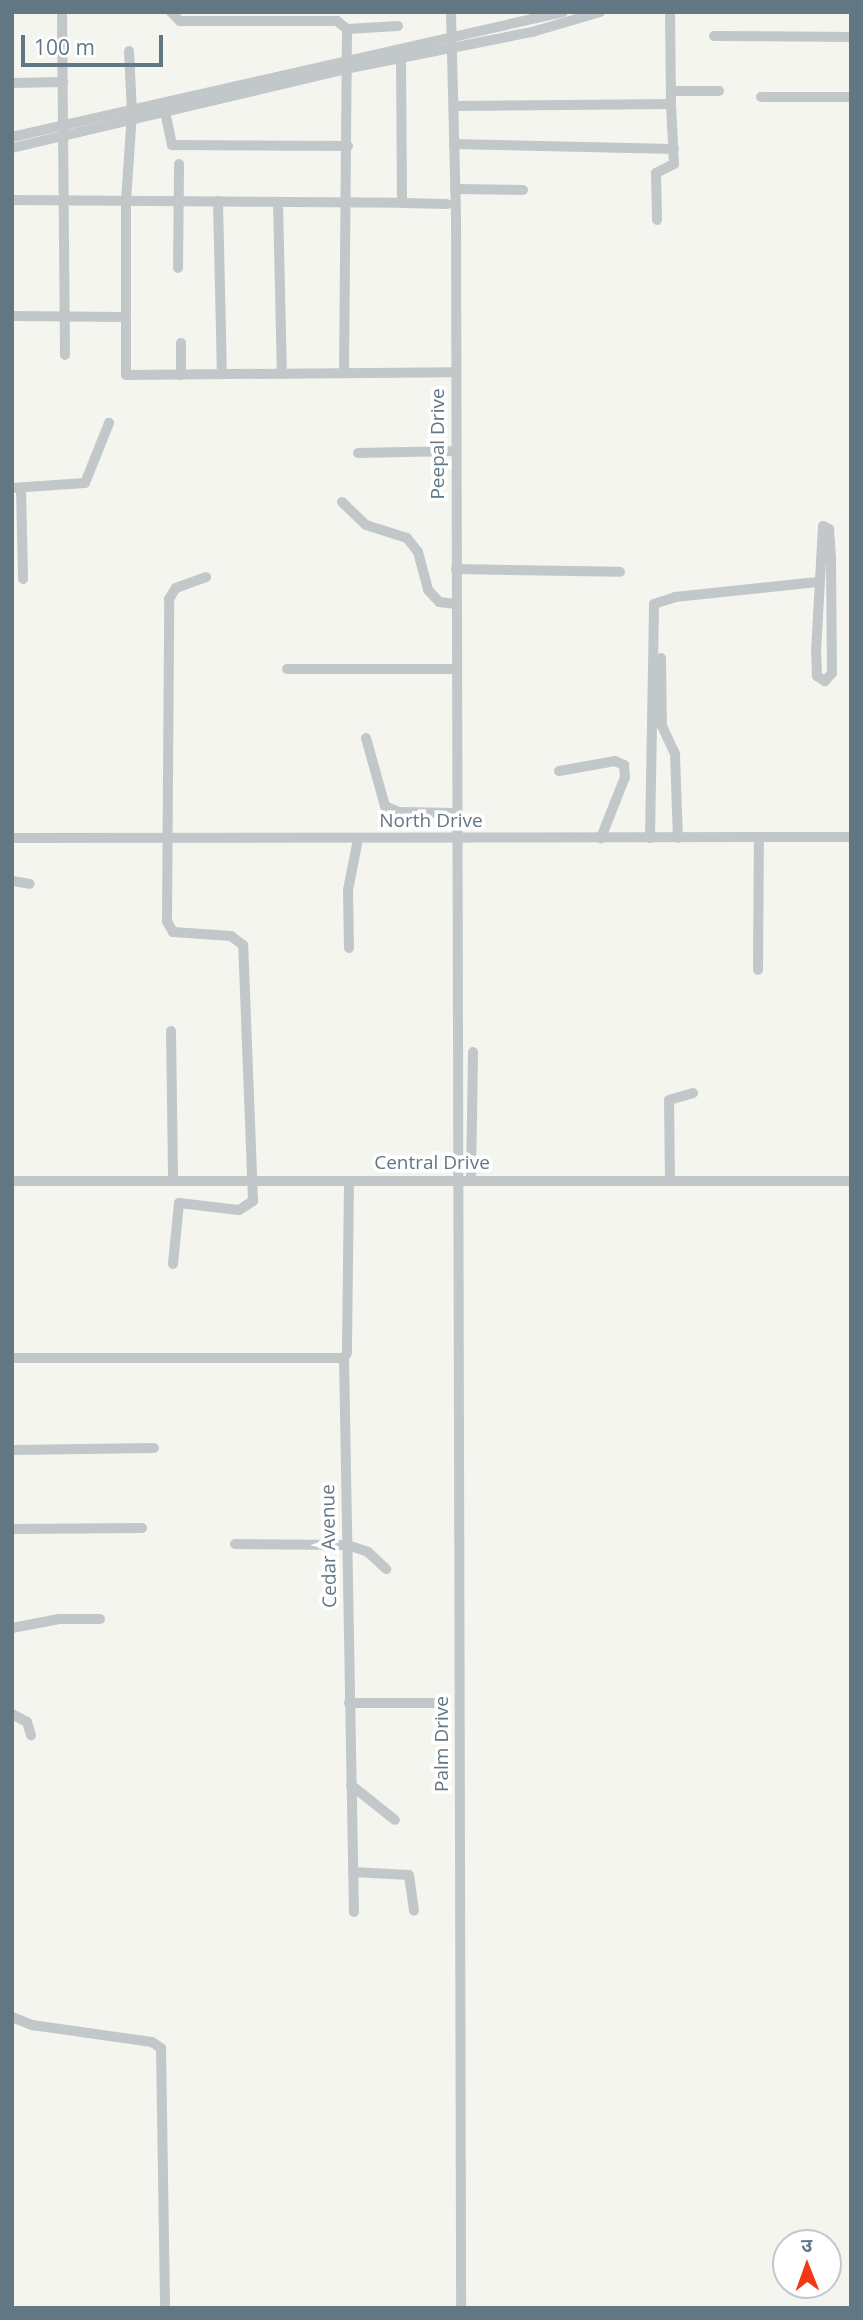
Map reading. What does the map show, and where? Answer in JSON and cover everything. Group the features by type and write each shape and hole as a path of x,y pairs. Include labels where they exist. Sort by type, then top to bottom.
{"street":[{"path":"62,12 66,200 65,355"},
{"path":"171,12 180,21 337,21 347,29 398,26"},
{"name":"Peepal Drive","path":"452,12 458,839"},
{"path":"350,64 401,58 533,16 563,12"},
{"path":"12,137 64,131 132,117 451,42 532,32 600,12"},
{"path":"657,220 656,173 674,164 670,12"},
{"path":"532,32 533,16"},
{"path":"344,373 350,64 347,29"},
{"path":"713,36 851,37"},
{"path":"129,51 132,117 126,200 126,374 455,372"},
{"path":"401,58 402,203"},
{"path":"12,83 63,82"},
{"path":"671,91 719,91"},
{"path":"761,97 851,97"},
{"path":"454,106 671,104"},
{"path":"165,109 172,145 348,146"},
{"path":"12,148 64,131"},
{"path":"454,144 674,149"},
{"path":"178,164 178,268"},
{"path":"455,189 523,190"},
{"path":"12,200 447,204"},
{"path":"218,201 222,374"},
{"path":"278,202 282,374"},
{"path":"12,316 124,317"},
{"path":"181,343 181,375"},
{"path":"23,579 17,488 85,483 108,423"},
{"path":"358,453 456,451"},
{"path":"342,502 366,524 407,538 418,552 428,590 439,602 456,604"},
{"path":"827,526 832,673 825,681 817,676 817,582 819,529 827,526"},
{"path":"456,569 620,572"},
{"path":"173,1264 179,1203 246,1209 253,1201 254,1181 243,945 232,936 169,929 169,598 176,588 206,577"},
{"path":"650,838 654,604 675,597 817,582"},
{"path":"661,658 662,726 676,754 678,838"},
{"path":"286,669 457,668"},
{"path":"366,738 385,806 399,812 457,813"},
{"path":"559,771 615,761 624,765 625,777 601,838"},
{"name":"North Drive","path":"12,838 851,836"},
{"path":"758,970 759,837"},
{"path":"349,948 348,890 358,839"},
{"name":"Palm Drive","path":"458,839 461,2308"},
{"path":"12,881 30,884"},
{"path":"171,1031 173,1181"},
{"path":"471,1181 473,1052"},
{"path":"670,1181 669,1100 693,1093"},
{"name":"Central Drive","path":"12,1181 851,1181"},
{"name":"Cedar Avenue","path":"349,1181 347,1353 344,1358 354,1912"},
{"path":"12,1358 344,1358"},
{"path":"12,1450 154,1448"},
{"path":"12,1530 142,1528"},
{"path":"235,1544 346,1545 368,1552 386,1569"},
{"path":"12,1628 59,1619 100,1619"},
{"path":"349,1703 439,1703"},
{"path":"12,1714 27,1722 31,1735"},
{"path":"351,1785 395,1820"},
{"path":"353,1872 409,1875 414,1911"},
{"path":"12,2017 32,2025 152,2042 161,2048 165,2308"}]}
